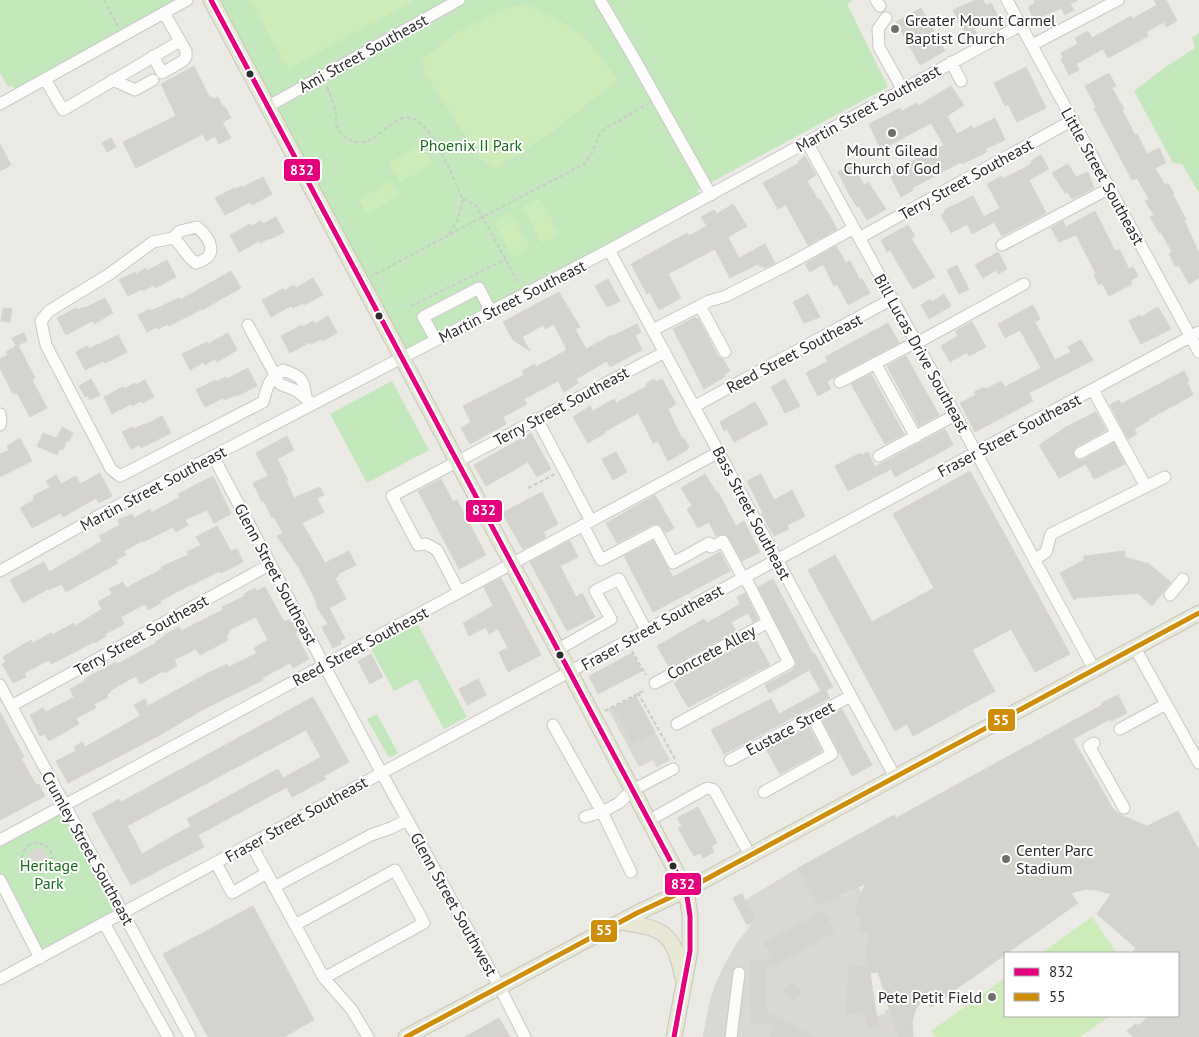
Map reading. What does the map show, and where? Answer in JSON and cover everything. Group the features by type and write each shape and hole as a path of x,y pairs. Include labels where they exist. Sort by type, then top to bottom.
{"main road":[{"path":"211,0 686,890 691,930 690,951 674,1037"},
{"path":"406,1037 499,986 686,890 1199,613"},
{"path":"621,922 651,927 664,933 674,945 679,959 684,986"}],"street":[{"path":"1,100 45,79 188,0"},
{"name":"Ami Street Southeast","path":"267,106 459,0"},
{"path":"600,0 711,195"},
{"name":"Little Street Southeast","path":"1007,0 1110,188 1195,335 1199,352"},
{"path":"1032,45 1118,0"},
{"path":"113,80 135,90 183,61 186,57 186,51 164,13"},
{"path":"886,18 878,29 879,47 903,90"},
{"name":"Martin Street Southeast","path":"0,571 100,515 213,456 308,401 402,358 609,250 1021,25"},
{"path":"45,79 62,110 180,41"},
{"path":"153,56 157,77"},
{"path":"951,62 961,81"},
{"name":"Terry Street Southeast","path":"653,330 856,233 1073,120"},
{"name":"Bill Lucas Drive Southeast","path":"807,142 1094,670"},
{"path":"1002,246 1110,188"},
{"path":"172,238 153,242 108,275 49,311 41,321 46,345 110,468 120,476 262,402 274,375"},
{"name":"Bass Street Southeast","path":"609,250 895,777"},
{"path":"840,382 1024,284"},
{"path":"436,340 424,316 479,288 491,312"},
{"name":"Reed Street Southeast","path":"695,406 892,299"},
{"path":"700,306 726,352"},
{"path":"248,325 280,384 297,390 308,401"},
{"name":"Fraser Street Southeast","path":"0,979 646,630 746,580 777,559 1195,335"},
{"name":"Terry Street Southeast","path":"459,592 437,550 426,544 418,545 392,496 665,352"},
{"path":"875,363 916,437"},
{"path":"1093,390 1146,487"},
{"path":"0,414 0,425"},
{"path":"880,456 956,415"},
{"path":"537,419 563,469 602,560 656,531 673,563 709,543 712,547 723,541 746,580 789,663 677,724"},
{"path":"1080,453 1116,433"},
{"name":"Reed Street Southeast","path":"0,840 719,452"},
{"name":"Glenn Street Southeast","path":"213,456 381,772"},
{"path":"1034,560 1046,552 1051,534 1165,477"},
{"name":"Terry Street Southeast","path":"12,706 271,564"},
{"path":"1170,595 1183,578"},
{"path":"557,650 611,619 595,591 619,579 646,630"},
{"name":"Concrete Alley","path":"650,684 768,622"},
{"path":"1135,648 1199,763"},
{"name":"Crumley Street Southeast","path":"0,685 190,1037"},
{"name":"Eustace Street","path":"730,760 851,696"},
{"path":"1120,729 1166,704"},
{"path":"764,792 832,754 812,716"},
{"path":"553,725 602,812 631,872"},
{"path":"1094,743 1088,746 1124,808"},
{"path":"585,817 602,812 619,803 632,791 674,764"},
{"name":"Glenn Street Southwest","path":"381,772 499,986 525,1037"},
{"path":"648,821 708,788 714,790 750,855"},
{"path":"274,887 371,834 407,820"},
{"path":"251,844 324,978 352,1010 368,1037"},
{"path":"216,863 232,893 267,873"},
{"path":"295,925 395,870 424,923 324,978"},
{"path":"0,880 40,958"},
{"path":"104,923 168,1037"},
{"path":"731,1037 739,973"}],"path":[{"path":"104,0 119,28"},
{"path":"327,87 336,111 335,122 338,130 348,139 362,142 376,138 396,121 405,118 414,119 424,125 431,135 463,199 476,205 520,286"},
{"path":"372,276 584,164 592,153 600,133 650,103"},
{"path":"447,236 457,222 463,199"},
{"path":"411,306 506,259"},
{"path":"528,488 563,469"},
{"path":"605,711 638,693 650,684 632,650"},
{"path":"638,693 674,764"},
{"path":"40,843 51,852 52,858 49,867 41,873 31,872 24,865 22,856 30,844 40,843"},
{"path":"30,844 33,849"}],"green space":[{"path":"0,0 192,0 20,99 12,85 8,87 0,73"},
{"name":"Phoenix II Park","path":"217,0 853,0 847,4 888,87 697,190 703,198 404,358"},
{"path":"250,0 415,0 288,69"},
{"path":"526,4 562,22 588,41 618,80 548,135 496,168 480,159 425,73 422,60 456,33 502,10"},
{"path":"1199,33 1199,193 1182,164 1173,163 1134,91 1164,68 1195,48 1192,38"},
{"path":"422,144 433,164 400,182 389,163"},
{"path":"392,181 400,195 367,214 359,199"},
{"path":"540,198 559,234 542,243 523,207"},
{"path":"511,213 531,249 513,258 494,222"},
{"path":"392,381 429,450 367,483 330,414"},
{"path":"417,623 467,717 444,729 417,679 394,691 370,647"},
{"path":"377,714 398,753 391,757 388,756 367,719"},
{"name":"Heritage Park","path":"64,807 120,911 41,954 0,877 0,842"},
{"path":"1092,917 1116,952 1042,952"},
{"name":"Pete Petit Field","path":"1004,979 1004,1017 1109,1017 1080,1037 936,1037 931,1031"}],"shaded area":[{"path":"612,707 655,732 670,760 657,767 653,760 639,767 608,709"},
{"path":"38,848 45,851 48,858 45,865 38,868 31,865 28,858 31,851"},
{"path":"798,868 818,906 859,887 862,893 854,914 861,917 858,931 892,939 867,950 865,966 848,965 846,1014 865,1012 868,1027 877,1025 876,1016 885,1014 885,1010 892,1009 898,1037 703,1037 709,1003 716,982 737,943 756,920 745,900"}],"building":[{"path":"975,0 983,0 986,5 991,3 998,16 974,29 978,36 970,41 953,10"},
{"path":"1034,0 1078,0 1070,4 1074,10 1065,15 1061,8 1034,20 1029,6 1035,3"},
{"path":"1154,0 1166,0 1177,21 1166,27 1164,22 1146,32 1148,36 1108,58 1103,49 1076,64 1079,70 1069,75 1061,59 1063,57 1061,53 1078,44 1075,38 1088,31 1092,38 1131,16 1132,19 1157,5"},
{"path":"921,8 945,51 920,65 896,22"},
{"path":"194,66 210,98 218,97 231,118 222,122 231,138 219,144 215,136 206,141 203,134 136,168 123,142 176,116 161,84"},
{"path":"1026,67 1046,108 1017,122 1008,104 1005,106 994,83"},
{"path":"1109,73 1116,86 1112,88 1124,109 1122,110 1147,154 1159,148 1166,163 1155,168 1165,185 1168,183 1174,194 1199,253 1199,278 1189,284 1179,266 1175,266 1169,254 1172,252 1150,217 1154,215 1145,201 1149,199 1137,178 1132,180 1094,108 1096,107 1085,86"},
{"path":"951,86 964,105 947,116 957,134 972,126 973,129 995,118 1005,140 985,149 987,152 962,164 961,162 912,188 913,190 901,197 891,177 895,175 893,171 944,145 931,123 881,150 869,124 900,108 902,111 917,103 918,106"},
{"path":"111,138 116,147 107,152 102,143"},
{"path":"0,144 11,165 0,171"},
{"path":"1041,155 1049,169 1029,180 1046,213 1002,236 994,222 972,234 967,224 951,233 941,215 945,212 944,210 973,196 984,217 1000,208 987,184 1002,176 1003,179 1026,167 1032,163 1031,161"},
{"path":"805,156 816,175 807,181 837,229 808,245 786,205 778,209 763,183 799,163 798,161"},
{"path":"853,164 864,185 868,182 886,209 867,220 849,194 838,172"},
{"path":"1068,164 1076,177 1088,172 1094,188 1072,199 1068,192 1065,193 1052,173"},
{"path":"263,177 272,194 252,205 250,202 225,215 215,198 234,188 243,187"},
{"path":"733,204 747,226 728,237 739,258 765,244 775,263 764,268 763,265 760,267 758,264 730,278 715,249 668,274 681,298 659,310 650,293 647,294 631,264 687,233 689,236 707,226 701,217 714,210 717,214"},
{"path":"1095,211 1115,251 1119,249 1129,269 1133,267 1138,276 1130,281 1132,284 1109,296 1102,283 1099,285 1094,275 1096,274 1076,235 1059,242 1051,228 1063,221 1066,227"},
{"path":"276,217 284,232 260,243 259,241 239,252 230,235 250,224 251,226 261,221 263,224"},
{"path":"908,225 915,236 911,238 935,277 913,289 890,250 887,252 881,240"},
{"path":"836,246 846,263 850,261 860,280 862,279 870,293 848,305 837,284 834,286 823,264 810,272 805,264"},
{"path":"998,252 1007,269 998,274 996,270 983,278 975,265"},
{"path":"167,260 176,277 155,288 154,285 128,296 119,280 146,268 147,271"},
{"path":"957,265 969,289 959,294 947,270"},
{"path":"231,271 241,288 169,326 168,324 158,329 157,327 147,332 138,315 179,298 180,300"},
{"path":"313,278 323,295 304,305 303,303 293,308 291,306 271,317 262,300 294,285 296,288"},
{"path":"608,279 620,301 607,307 595,286"},
{"path":"559,292 580,327 575,329 586,349 637,324 641,333 635,335 642,350 610,367 607,361 576,379 578,383 564,392 558,381 524,399 527,404 503,417 506,424 470,444 461,428 471,422 463,406 524,375 522,371 535,364 536,367 567,350 554,324 545,329 543,325 522,337 530,351 513,340 503,322"},
{"path":"808,294 820,317 804,323 793,302"},
{"path":"944,294 951,306 929,319 921,305 930,299 932,302"},
{"path":"105,298 113,313 94,324 92,321 66,335 57,318 76,308 77,310 85,308"},
{"path":"1033,305 1040,319 1035,322 1055,360 1071,352 1068,347 1081,340 1093,360 1029,393 1033,401 975,432 960,403 976,395 974,392 984,387 986,389 1001,381 1005,387 1041,368 1020,330 1005,338 998,324"},
{"path":"1158,307 1171,329 1141,344 1129,321 1140,315 1141,317"},
{"path":"3,308 12,309 10,322 1,321"},
{"path":"328,316 337,333 322,341 321,339 311,344 310,342 290,353 281,336 313,321 315,324"},
{"path":"695,317 696,319 698,318 718,356 723,359 730,371 725,374 726,376 704,389 673,329"},
{"path":"972,322 986,347 969,356 967,352 950,362 941,346 958,336 955,331"},
{"path":"888,323 899,343 837,375 827,382 831,389 818,396 806,373 828,361 825,357"},
{"path":"24,333 27,341 16,346 12,338"},
{"path":"228,333 237,350 217,362 215,359 205,365 204,362 190,370 182,354 207,342 208,344"},
{"path":"118,335 127,352 85,370 76,352 87,346 89,349"},
{"path":"18,345 35,378 32,380 47,408 30,417 17,393 13,394 0,368 0,359 8,355 6,352"},
{"path":"906,356 939,415 919,426 887,366"},
{"path":"248,368 257,386 237,396 225,400 223,398 205,407 196,390 215,380 216,382 226,377 227,379"},
{"path":"1184,371 1193,395 1134,429 1137,434 1128,439 1110,405 1119,400 1121,404"},
{"path":"871,374 904,434 885,444 851,384"},
{"path":"91,379 100,395 90,400 88,396 85,397 79,386"},
{"path":"654,379 656,382 662,379 676,404 668,409 682,439 684,438 689,447 687,450 668,461 658,441 653,443 638,413 588,443 573,417 590,406 593,411 614,399 616,403 647,386 646,384"},
{"path":"785,379 800,406 785,413 771,387"},
{"path":"145,380 154,397 142,403 141,401 132,406 131,404 112,414 104,397 123,387 124,389"},
{"path":"755,402 768,424 734,442 727,429 724,431 720,422"},
{"path":"1096,412 1106,430 1076,447 1073,452 1074,457 1083,460 1114,443 1125,464 1094,479 1086,464 1059,478 1039,445 1066,427"},
{"path":"162,416 171,433 141,448 139,445 131,449 122,432 132,427 134,429 145,425"},
{"path":"62,427 73,433 69,441 67,440 63,450 60,449 57,455 37,446 43,433 57,438"},
{"path":"945,429 953,445 895,477 891,469 848,491 835,466 860,453 862,455 868,452 875,467"},
{"path":"531,433 551,469 537,477 528,462 486,486 474,465"},
{"path":"287,436 294,450 277,459 288,480 286,481 294,498 320,487 324,495 317,498 324,512 302,523 325,563 349,551 356,565 338,574 339,576 335,578 346,599 329,608 345,638 340,641 341,644 333,648 322,627 328,624 316,606 315,599 299,568 277,536 283,533 274,517 272,518 264,501 262,502 253,483 268,476 256,453"},
{"path":"20,438 32,461 0,477 0,454 9,450 7,446"},
{"path":"616,452 627,472 613,480 602,459"},
{"path":"970,471 1070,654 1035,672 1011,629 972,650 995,691 913,736 907,724 895,731 808,570 835,555 872,622 934,588 893,514"},
{"path":"100,473 112,496 99,503 96,498 63,517 61,513 32,528 20,508 34,500 33,496 50,487 46,481 56,475 61,484 76,476 80,484"},
{"path":"705,474 718,492 736,526 744,521 760,552 742,561 727,535 716,536 709,522 698,528 687,509 692,506 681,488"},
{"path":"761,474 774,500 792,490 805,516 787,525 789,529 774,536 761,514 763,513 747,481"},
{"path":"213,476 231,514 214,523 207,510 185,520 188,525 176,532 173,527 124,551 126,555 116,560 118,563 66,592 62,584 48,589 23,603 10,580 44,562 49,572 102,541 99,536 120,525 118,520 132,514 134,518 150,509 151,513 180,497 178,494"},
{"path":"441,479 453,502 457,500 486,555 459,569 418,491"},
{"path":"542,492 558,524 543,532 546,537 524,549 502,513"},
{"path":"655,495 674,528 666,533 660,525 653,524 617,543 606,523"},
{"path":"217,526 231,551 237,549 243,562 192,584 160,601 161,603 148,610 145,604 121,617 124,624 105,634 106,636 95,643 51,664 49,660 24,673 26,677 13,683 2,664 6,662 3,657 31,640 33,643 74,623 75,626 102,609 98,602 112,594 109,589 123,582 126,588 162,569 161,567 188,555 187,552 201,545 196,537"},
{"path":"570,541 578,557 560,566 576,597 582,593 595,617 567,631 530,562"},
{"path":"653,541 673,577 720,552 730,571 653,612 624,556"},
{"path":"1125,551 1125,557 1149,564 1171,582 1152,606 1138,593 1077,598 1074,600 1060,573 1084,560 1084,556"},
{"path":"501,578 541,655 508,672 499,652 508,648 498,629 489,634 486,627 469,636 463,623 493,606 484,587"},
{"path":"773,579 833,687 826,690 830,698 724,754 711,730 771,699 779,714 821,691 809,670 769,693 765,685 793,670 797,664 758,587"},
{"path":"265,587 284,622 289,620 291,623 293,622 298,631 295,633 309,659 293,668 290,663 262,678 263,680 202,710 160,735 68,783 56,761 76,751 74,747 82,742 85,747 140,716 134,705 145,699 148,706 208,673 227,664 229,667 257,653 254,648 268,640 256,617 229,630 230,632 226,635 228,640 200,655 196,649 174,660 177,666 164,673 163,671 140,684 136,676 111,690 107,694 108,697 94,704 96,708 76,718 79,724 49,741 45,734 40,736 30,715 43,708 46,712 74,697 70,689 85,681 84,679 156,643 164,635 179,627 181,631 223,610 222,607 245,596 244,594 255,588 257,591"},
{"path":"745,593 758,619 753,622 748,613 731,622 736,631 669,667 657,646 704,619 707,623 740,604 737,597"},
{"path":"755,638 770,665 688,707 674,683"},
{"path":"632,653 642,671 598,694 589,676"},
{"path":"371,654 383,677 370,684 358,661"},
{"path":"478,679 486,695 467,705 459,689"},
{"name":"Center Parc Stadium","path":"1118,695 1127,713 1111,721 1110,719 1073,739 1113,809 1121,815 1147,826 1178,811 1199,850 1199,1037 1133,1037 1127,1031 1136,1023 1138,1026 1148,1017 1179,1017 1179,952 1133,952 1136,948 1097,914 1111,894 1086,889 1071,893 1078,903 1009,952 1004,952 1004,955 931,1007 924,996 915,1011 912,1022 913,1037 898,1037 878,972 870,973 878,1025 868,1028 865,1012 846,1015 848,965 865,966 869,934 858,931 861,917 854,914 865,884 818,906 798,868 894,815 896,818 1102,705 1102,703"},
{"path":"636,696 655,732 632,744 613,708"},
{"path":"313,697 349,762 324,776 326,779 292,797 287,787 198,835 204,847 131,885 92,814 119,799 121,802","holes":["306,730 321,757 283,778 278,769 187,819 191,826 142,854 127,826"]},
{"path":"842,709 872,765 852,776 822,720"},
{"path":"0,712 24,757 21,758 36,785 39,784 45,796 0,820"},
{"path":"809,727 822,751 780,774 766,749"},
{"path":"698,807 717,843 711,846 714,852 703,858 700,853 694,856 678,828 682,826 677,818"},
{"path":"742,894 756,920 747,925 733,898"},
{"path":"253,906 314,1020 284,1037 208,1037 163,954"},
{"path":"823,911 835,932 766,970 767,1013 817,1037 769,1037 776,1023 751,1024 749,960 774,959 764,943"},
{"path":"792,981 802,991 793,1001 783,991"},
{"path":"499,1018 510,1037 465,1037"}],"transit line":[{"name":"832","path":"211,0 686,890 690,916 690,951 674,1037"},
{"name":"55","path":"406,1037 637,913 686,890 1199,613"}],"place":[{"name":"Greater Mount Carmel Baptist Church","path":"895,29"},
{"name":"Mount Gilead Church of God","path":"892,133"},
{"name":"Center Parc Stadium","path":"1006,859"},
{"name":"Pete Petit Field","path":"992,997"}]}
